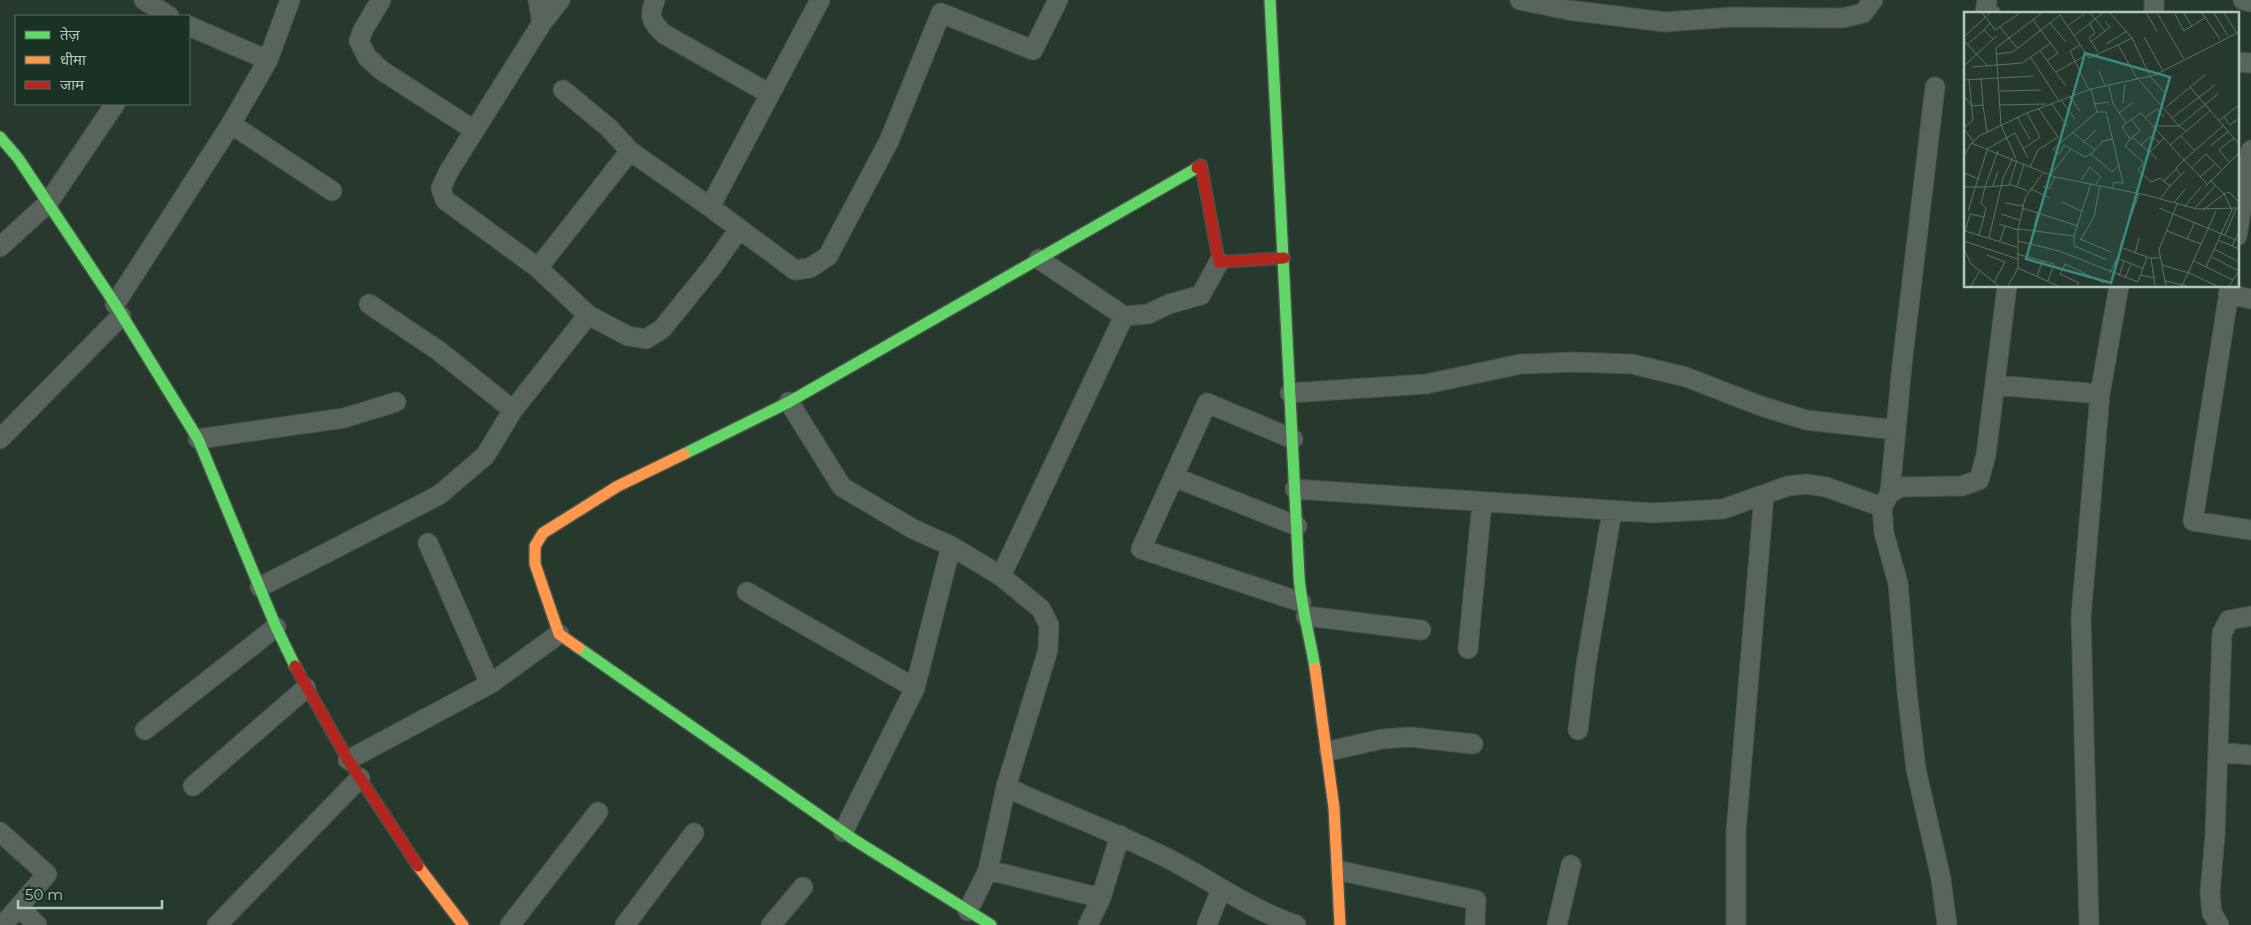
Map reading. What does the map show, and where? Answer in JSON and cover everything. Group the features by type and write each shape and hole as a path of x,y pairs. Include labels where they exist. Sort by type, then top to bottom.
{"street":[{"path":"144,0 167,15"},
{"path":"0,439 118,310 268,60 290,0"},
{"path":"381,0 363,30 359,42 367,58 381,70 474,130"},
{"path":"538,0 542,22"},
{"path":"560,0 542,22 448,171 441,188 446,200 538,268 588,315 628,336 646,339 662,329 740,229"},
{"path":"655,0 650,10 653,24 664,34 770,94"},
{"path":"710,207 820,0"},
{"path":"563,90 609,128 630,151 795,270 810,268 828,256 889,141 941,13 1033,50 1058,0"},
{"path":"1270,0 1297,526 1304,609 1330,751 1341,871 1340,925"},
{"path":"1520,0 1568,10 1665,22 1733,17 1843,18 1863,13 1873,0"},
{"path":"2243,0 2251,2"},
{"path":"190,26 268,60"},
{"path":"2238,62 2251,63"},
{"path":"1935,87 1896,430 1886,500 1884,533 1898,583 1907,692 1916,769 1941,879 1947,925"},
{"path":"0,247 48,203 114,105"},
{"path":"231,124 332,191"},
{"path":"0,137 18,158 48,203 118,310 198,439 276,627 306,688 348,760 428,881 463,925"},
{"path":"2238,232 2248,193 2251,150"},
{"path":"538,268 630,151"},
{"path":"991,925 844,832 559,634 535,564 535,546 543,533 618,486 789,402 1201,165 1219,262 1201,295 1169,304 1148,314 1124,316 1039,259"},
{"path":"1219,262 1284,258"},
{"path":"1886,500 1902,487 1962,486 1979,480 1986,455 2007,288"},
{"path":"2089,925 2080,617 2100,394 2119,288"},
{"path":"2251,299 2229,290 2193,521 2251,530"},
{"path":"369,304 439,351 513,410"},
{"path":"260,587 439,495 485,456 513,410 588,315"},
{"path":"1001,576 1124,316"},
{"path":"1290,393 1426,384 1521,364 1574,362 1632,364 1686,377 1758,405 1806,420 1896,430"},
{"path":"1995,385 2100,394"},
{"path":"198,439 344,418 396,402"},
{"path":"789,402 842,487 913,529 951,546 1001,576 1041,609 1049,625 1048,650 1006,787 988,870 968,910"},
{"path":"1292,439 1207,402 1141,549 1304,609 1420,630"},
{"path":"1174,477 1297,526"},
{"path":"1295,489 1653,513 1724,509 1788,486 1806,484 1886,500"},
{"path":"1736,925 1736,832 1764,495"},
{"path":"1468,649 1482,502"},
{"path":"1578,730 1586,665 1612,511"},
{"path":"428,543 490,684"},
{"path":"844,832 915,688 951,546"},
{"path":"747,592 915,688"},
{"path":"2219,925 2212,913 2210,894 2215,835 2222,633 2229,620 2251,616"},
{"path":"145,730 276,627"},
{"path":"348,760 490,684 559,634"},
{"path":"193,786 306,688"},
{"path":"1330,751 1382,739 1410,737 1472,744"},
{"path":"2218,752 2251,755"},
{"path":"217,925 360,778"},
{"path":"1006,787 1046,806 1120,835 1169,859 1273,917 1296,925"},
{"path":"510,925 598,812"},
{"path":"0,832 47,874 3,925"},
{"path":"625,925 694,833"},
{"path":"1088,925 1101,898 1120,835"},
{"path":"1557,925 1571,865"},
{"path":"988,870 1101,898"},
{"path":"1341,871 1476,900 1475,925"},
{"path":"771,925 804,887"},
{"path":"1207,925 1221,889"},
{"path":"19,907 37,925"}],"traffic: fast":[{"path":"1270,0 1299,576 1315,668"},
{"path":"0,137 18,158 115,304 198,439 276,627 295,666"},
{"path":"684,454 789,402 1197,168"},
{"path":"579,648 856,841 991,925"}],"traffic: slow":[{"path":"579,648 559,634 535,564 535,546 543,533 618,486 684,454"},
{"path":"1315,668 1334,808 1340,925"},
{"path":"418,866 463,925"}],"traffic: jam":[{"path":"1197,168 1201,165 1219,262 1284,258"},
{"path":"295,666 348,760 418,866"}]}
